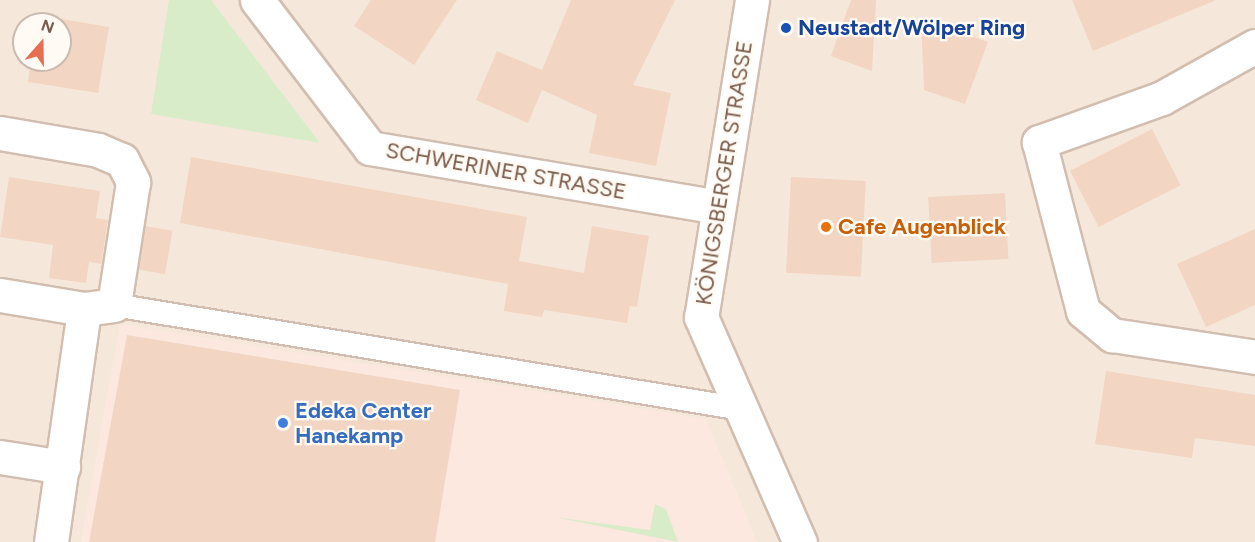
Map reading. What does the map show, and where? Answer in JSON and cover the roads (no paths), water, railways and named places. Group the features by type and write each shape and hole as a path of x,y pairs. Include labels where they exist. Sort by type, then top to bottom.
{"street":[{"name":"SCHWERINER STRASSE","path":"257,0 370,148 718,207"},
{"name":"KÖNIGSBERGER STRASSE","path":"752,0 701,317 800,542"},
{"path":"1255,46 1162,98 1039,142 1083,311 1112,335 1255,357"},
{"path":"0,134 98,150 122,160 133,182 132,214 99,307 63,467 51,542"},
{"path":"0,295 99,307"},
{"path":"0,458 63,467"}],"lane":[{"path":"99,307 742,409"}],"place":[{"name":"Neustadt/Wölper Ring","path":"786,28"},
{"name":"Cafe Augenblick","path":"826,227"},
{"name":"Edeka Center Hanekamp","path":"283,423"}]}
